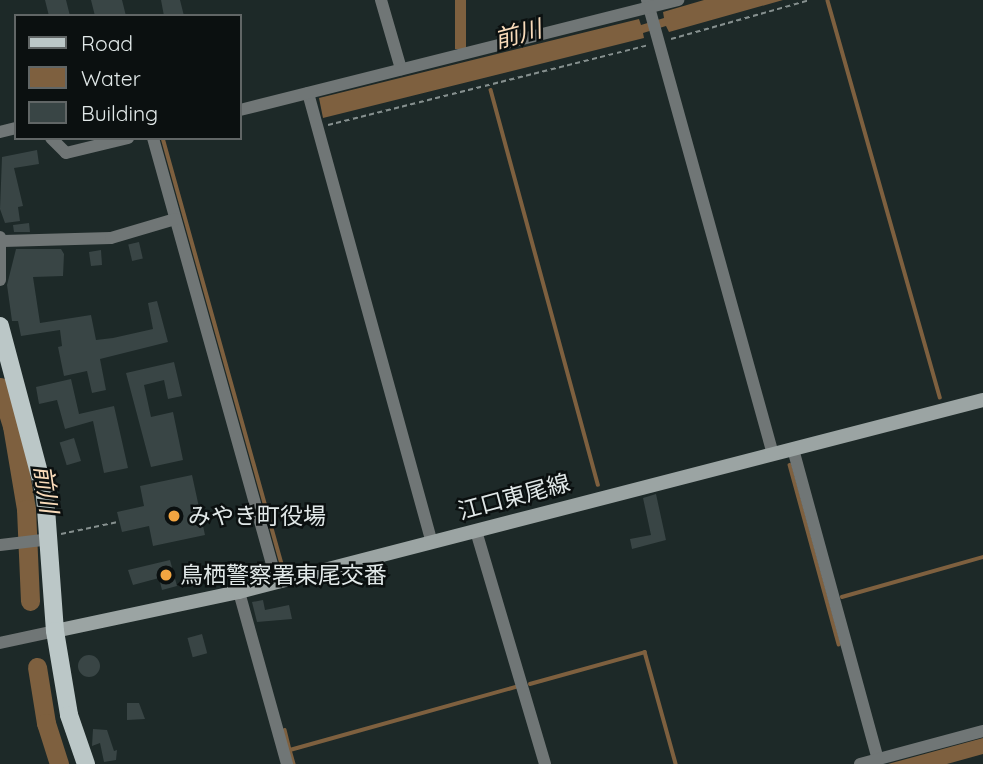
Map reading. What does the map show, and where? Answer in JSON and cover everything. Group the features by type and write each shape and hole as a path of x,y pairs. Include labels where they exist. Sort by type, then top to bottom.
{"main road":[{"path":"0,326 35,444 49,539 55,631 69,715 86,764"},
{"name":"江口東尾線","path":"55,631 239,592 983,400"}],"street":[{"path":"382,0 401,69"},
{"path":"242,110 401,69 652,20 678,0"},
{"path":"652,20 773,454"},
{"path":"308,93 432,542"},
{"path":"53,140 66,153 120,140"},
{"path":"154,140 277,582"},
{"path":"0,280 1,239 111,238 175,219"},
{"path":"793,449 878,759"},
{"path":"476,531 545,764"},
{"path":"0,545 49,539"},
{"path":"239,592 287,764"},
{"path":"0,643 55,631"},
{"path":"863,764 983,731"}],"path":[{"path":"317,128 652,20 810,0"},
{"path":"49,539 118,522"}],"water":[{"path":"455,0 466,0 466,49 455,49"},
{"path":"704,0 783,0 669,32 666,26 643,33 644,38 323,118 319,98 639,19 641,25 664,18 663,12"},
{"path":"983,738 983,754 947,764 888,764"}],"building":[{"path":"45,0 66,0 70,14 48,14"},
{"path":"91,0 122,0 126,14 94,14"},
{"path":"161,0 180,0 184,14 164,14"},
{"path":"37,150 39,164 14,168 23,206 18,207 20,221 5,223 0,209 2,157"},
{"path":"29,223 30,232 14,232 13,225"},
{"path":"139,242 143,259 132,261 128,244"},
{"path":"16,249 61,249 64,254 63,276 33,277 40,323 91,315 96,340 113,338 153,329 148,303 157,301 168,342 100,359 106,390 92,393 87,371 64,376 58,347 62,346 60,330 21,336 18,321 12,321 7,285"},
{"path":"101,250 102,265 91,266 89,252"},
{"path":"174,362 182,396 168,399 164,380 144,385 151,417 173,412 183,460 151,467 126,373"},
{"path":"71,379 79,414 114,406 128,468 104,473 93,421 65,429 57,400 39,404 36,387"},
{"path":"74,438 81,461 67,465 60,442"},
{"name":"みやき町役場","path":"192,475 205,535 153,546 149,526 122,532 117,512 144,506 140,486"},
{"path":"656,494 666,540 632,549 630,539 651,535 643,498"},
{"path":"170,560 177,586 162,590 159,578 133,585 128,570"},
{"path":"263,600 265,610 289,605 292,619 257,622 252,602"},
{"path":"202,634 207,653 193,657 188,638"},
{"path":"85,655 93,655 100,662 100,670 93,677 85,677 78,670 78,662"},
{"path":"127,703 139,703 145,719 127,720"},
{"path":"93,729 107,730 114,751 117,750 116,760 104,762 100,743 92,746"}],"waterway":[{"path":"828,1 940,398"},
{"path":"491,90 598,485"},
{"path":"164,140 283,567"},
{"name":"前川","path":"0,387 12,426 26,509 30,601"},
{"path":"790,465 839,644"},
{"path":"842,597 983,557"},
{"path":"530,684 645,652 676,764"},
{"name":"前川","path":"37,667 46,723 59,764"},
{"path":"285,730 290,750 516,687"},
{"path":"290,750 294,764"}],"place":[{"name":"みやき町役場","path":"174,516"},
{"name":"鳥栖警察署東尾交番","path":"166,575"}]}
